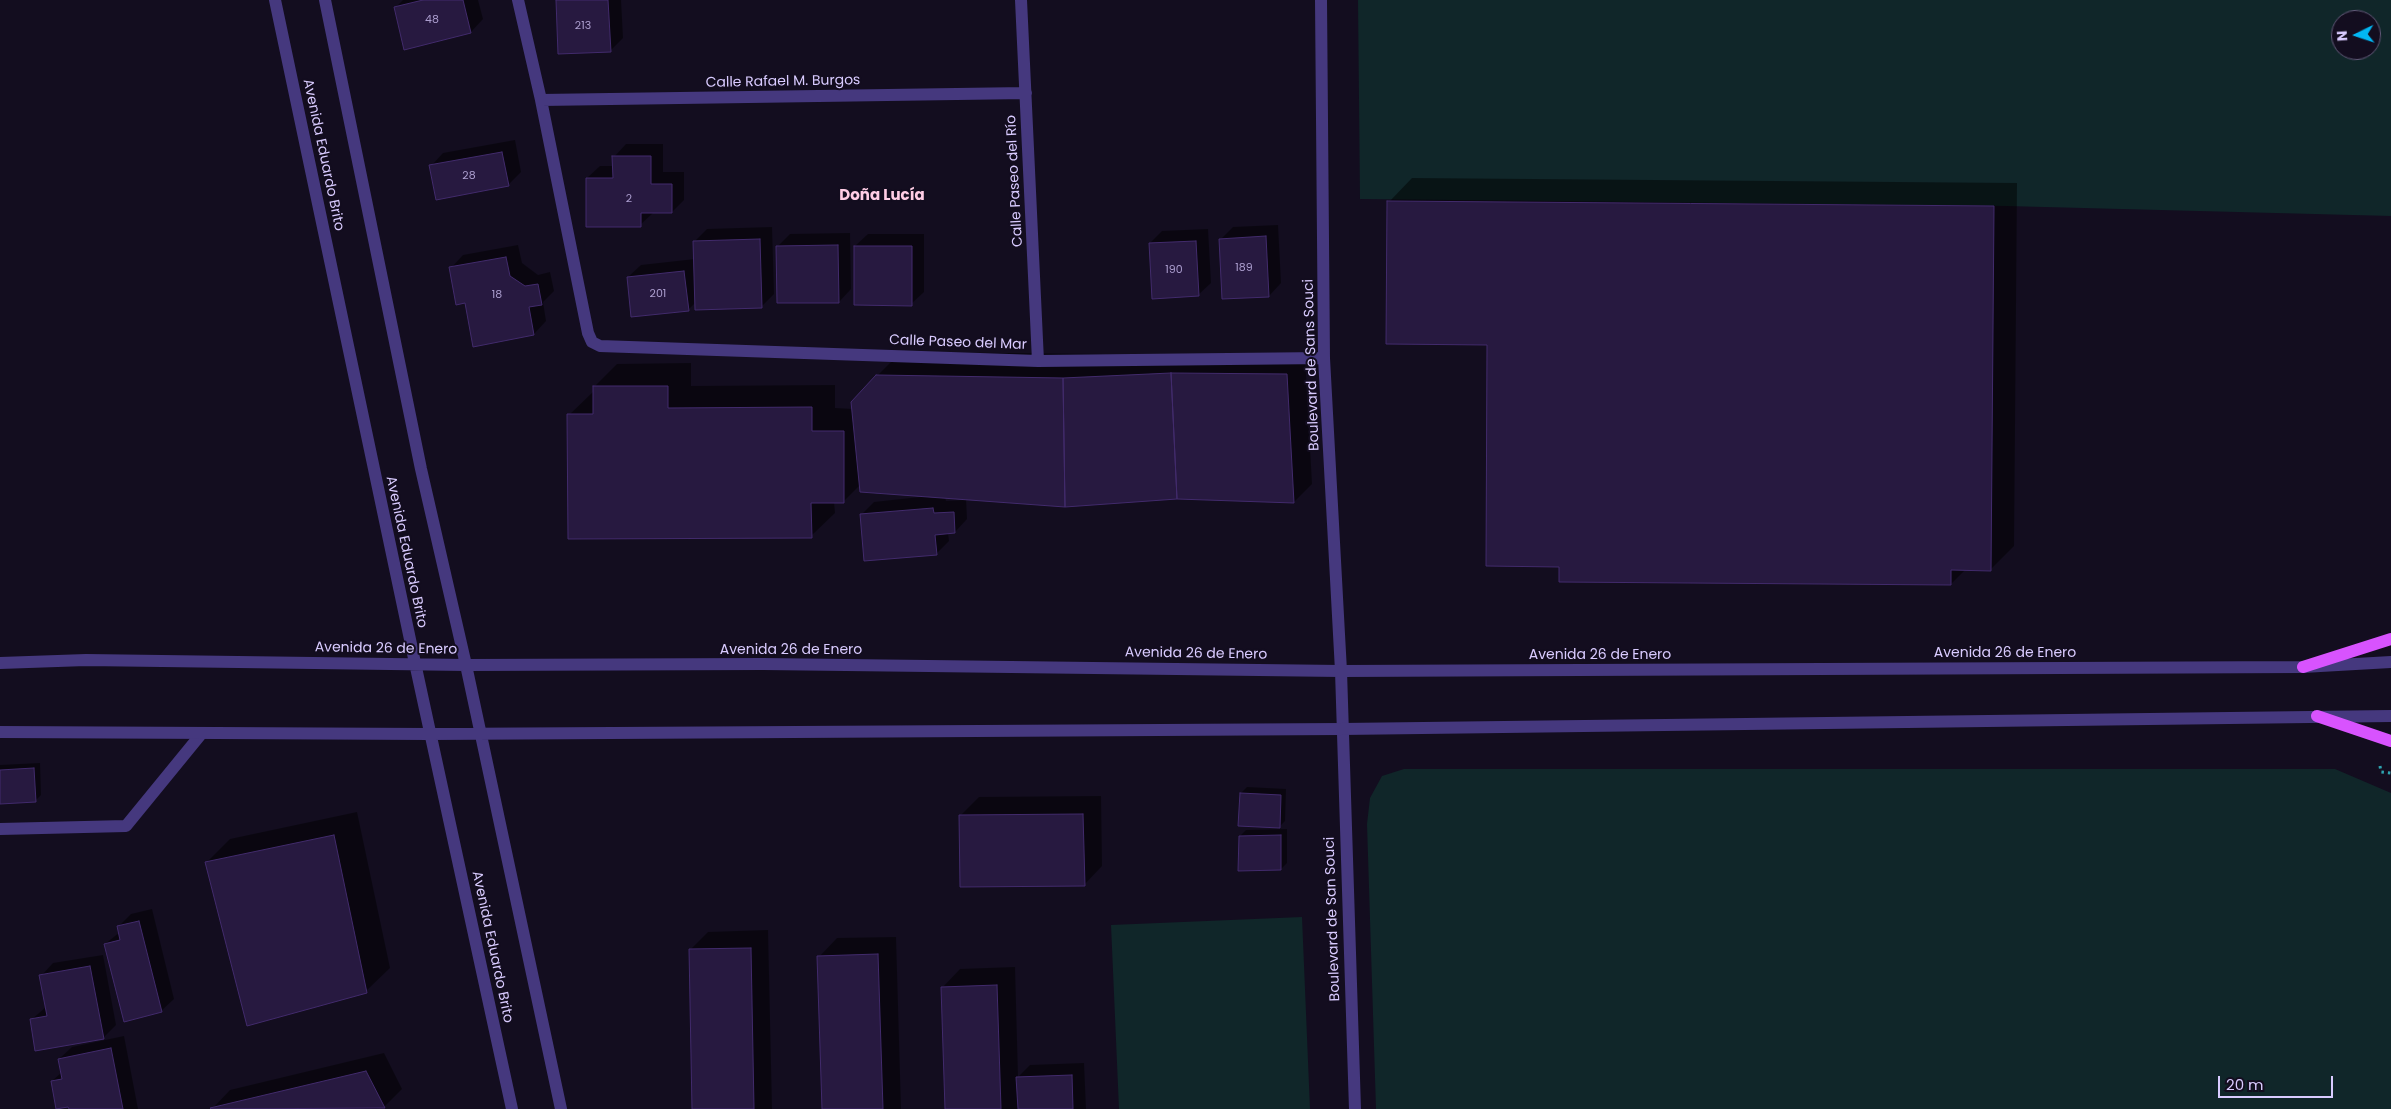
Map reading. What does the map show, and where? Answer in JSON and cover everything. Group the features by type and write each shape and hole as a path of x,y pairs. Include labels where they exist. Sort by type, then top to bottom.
{"main road":[{"path":"2303,667 2391,639"},
{"path":"2318,716 2391,740"}],"street":[{"name":"Avenida Eduardo Brito","path":"275,0 430,734 512,1109"},
{"path":"325,0 421,469 481,733 561,1109"},
{"path":"518,0 541,100"},
{"name":"Calle Paseo del Río","path":"1021,0 1038,361"},
{"name":"Boulevard de Sans Souci","path":"1321,0 1324,358 1341,671 1342,729"},
{"name":"Calle Rafael M. Burgos","path":"541,100 1026,93"},
{"name":"Calle Paseo del Mar","path":"541,100 588,332 592,342 600,346 1038,361 1324,358"},
{"name":"Avenida 26 de Enero","path":"0,663 86,660 466,665 763,664 1341,671 2303,667 2391,662"},
{"path":"0,732 430,734 1342,729 2391,716"},
{"name":"Boulevard de San Souci","path":"1342,729 1355,1109"},
{"path":"0,829 126,826 202,733"}],"path":[{"path":"2380,766 2381,772 2391,773"}],"green space":[{"path":"1358,0 2391,0 2391,216 2006,206 1360,199"},
{"path":"1404,769 2335,769 2391,793 2391,1109 1376,1109 1367,824 1370,798 1382,776"},
{"path":"1302,917 1310,1109 1119,1109 1111,925"}],"building":[{"path":"423,0 463,0 471,33 404,50 394,7"},
{"path":"556,0 608,0 611,52 558,54"},
{"path":"502,152 509,186 436,200 429,165"},
{"path":"612,156 651,156 651,184 672,184 672,213 641,213 641,227 586,227 586,178 613,178"},
{"path":"1387,201 1994,206 1991,571 1951,570 1951,585 1559,582 1559,567 1486,566 1487,345 1386,344"},
{"path":"1266,236 1269,297 1222,299 1219,239"},
{"path":"760,239 762,308 695,310 693,241"},
{"path":"1196,241 1199,296 1152,299 1149,243"},
{"path":"838,245 839,303 777,303 776,246"},
{"path":"854,246 912,246 912,306 854,305"},
{"path":"506,257 510,276 525,286 538,284 542,305 529,307 534,335 473,347 465,303 456,305 449,267"},
{"path":"684,271 689,311 631,317 627,277"},
{"path":"1171,373 1177,499 1065,507 1063,378"},
{"path":"1171,373 1287,374 1294,503 1177,499"},
{"path":"876,375 1063,378 1065,507 860,492 851,402"},
{"path":"593,386 668,386 668,408 812,407 812,431 844,431 844,503 811,503 812,538 568,539 567,414 593,414"},
{"path":"933,508 934,513 954,512 955,533 935,535 937,555 864,561 860,514"},
{"path":"34,768 36,802 0,804 0,770"},
{"path":"1240,793 1281,795 1280,828 1238,826"},
{"path":"1083,814 1085,886 960,887 959,815"},
{"path":"334,835 367,993 247,1026 205,862"},
{"path":"1281,835 1281,870 1238,871 1239,836"},
{"path":"139,921 162,1012 124,1022 104,944 120,940 117,926"},
{"path":"751,948 754,1109 692,1109 689,949"},
{"path":"878,954 883,1109 822,1109 817,956"},
{"path":"90,966 104,1039 35,1051 30,1019 47,1016 39,975"},
{"path":"997,985 1001,1109 945,1109 941,987"},
{"path":"111,1048 123,1109 69,1109 68,1107 56,1109 51,1081 62,1079 58,1059"},
{"path":"366,1071 385,1108 210,1108"},
{"path":"1072,1075 1073,1109 1018,1109 1016,1077"}],"district":[{"name":"Doña Lucía","path":"882,196"}]}
